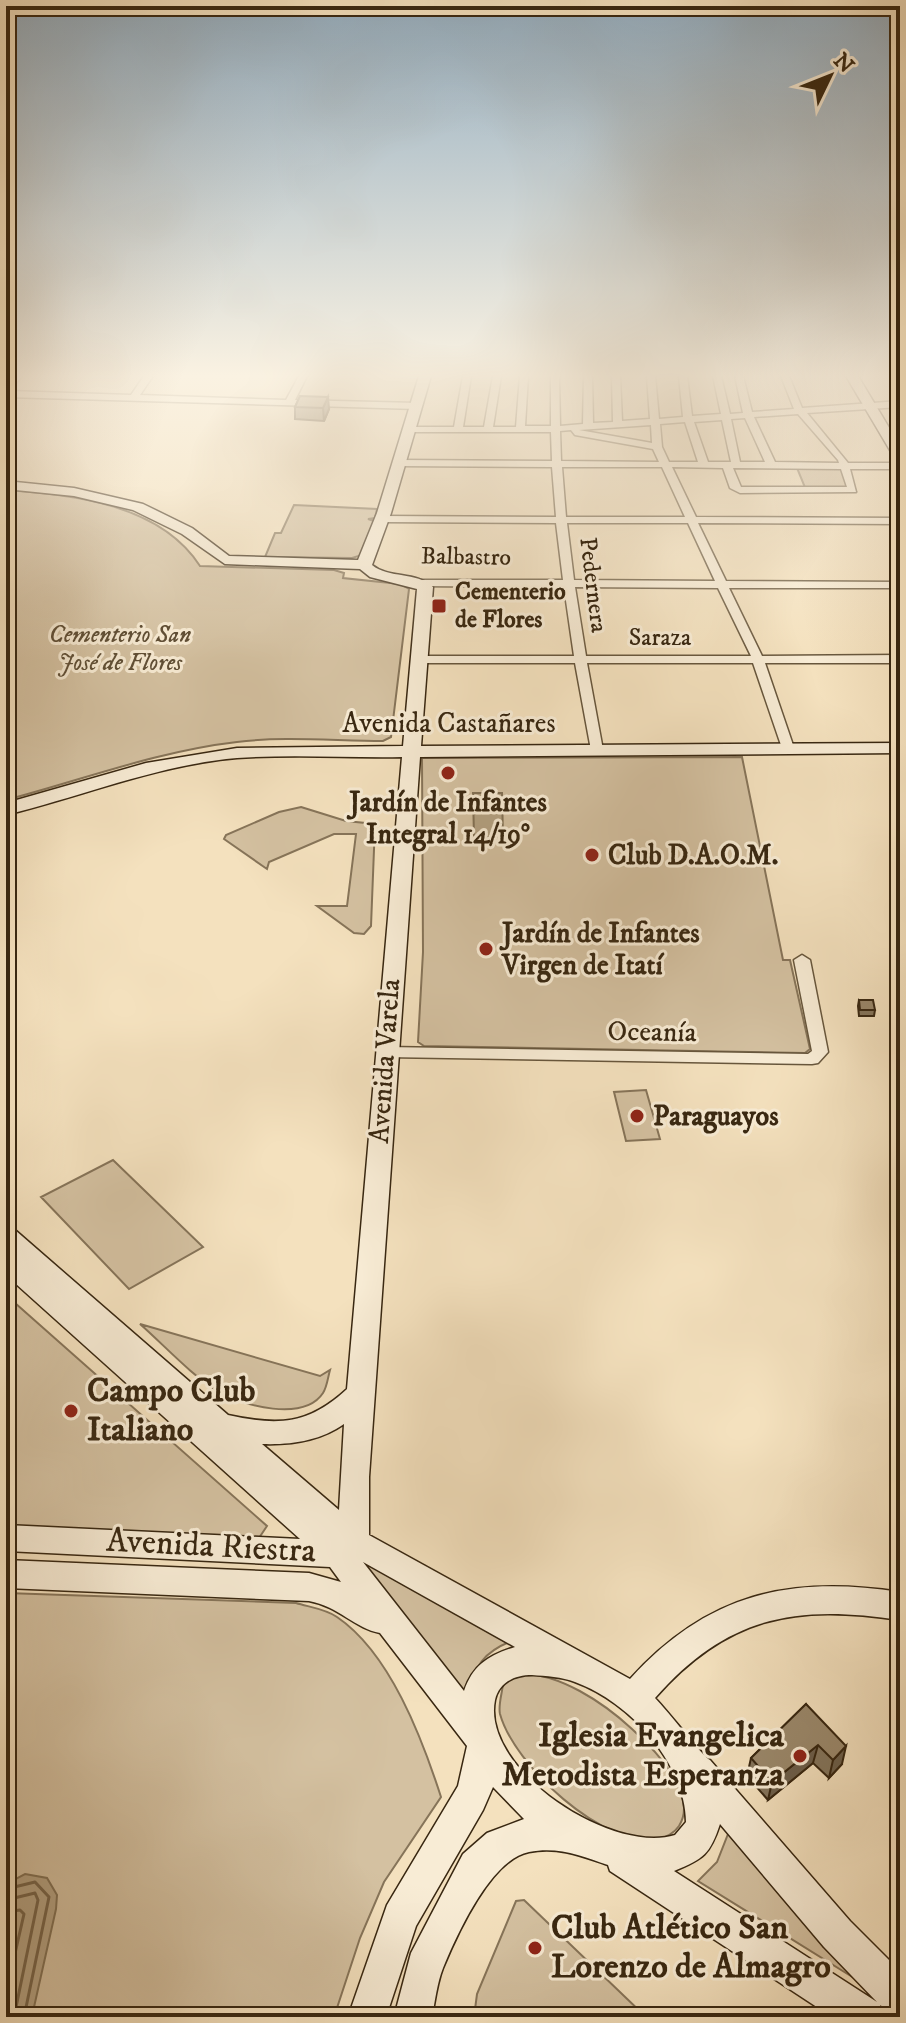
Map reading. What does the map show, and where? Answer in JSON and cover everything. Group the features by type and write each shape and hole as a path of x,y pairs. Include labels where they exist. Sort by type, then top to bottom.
{"main road":[{"path":"364,565 396,470"},
{"name":"Balbastro","path":"6,485 74,492 138,507 173,522 225,560 364,565 375,574 420,583"},
{"name":"Avenida Varela","path":"346,1549 425,597 425,587 420,583"},
{"name":"Avenida Castañares","path":"6,809 52,798 137,770 208,756 265,751 900,748"},
{"path":"6,1237 218,1424 346,1549 398,1635 510,1782 592,1841 866,2017"},
{"path":"6,1260 298,1520 346,1549 588,1671 632,1700 653,1719 837,1934 900,1998"},
{"path":"218,1424 272,1435 298,1432 323,1424 344,1411 360,1394"},
{"path":"282,1549 292,1545 299,1537 298,1520"},
{"name":"Avenida Riestra","path":"6,1538 346,1549"},
{"name":"Avenida Riestra","path":"6,1574 331,1590 349,1598 398,1635"},
{"path":"632,1700 676,1653 730,1616 751,1608 830,1598 900,1606"},
{"path":"367,2017 400,1918 478,1781 480,1741 474,1710 484,1682 500,1666 509,1662 539,1660 588,1671"},
{"path":"413,2017 424,1966 476,1867 500,1845 530,1834 592,1841 644,1857 664,1858 677,1855 692,1845 700,1833 704,1807 684,1756"}],"street":[{"name":"Pedernera","path":"558,470 580,660 597,750"},
{"path":"668,470 758,659 788,748"},
{"path":"733,470 735,488 740,490 799,492 853,490 847,470"},
{"path":"791,470 799,492"},
{"path":"382,519 900,521"},
{"name":"Balbastro","path":"420,583 900,585"},
{"name":"Saraza","path":"420,660 900,659"},
{"name":"Oceanía","path":"386,1052 812,1059 820,1052 802,960"}],"green space":[{"path":"798,470 848,470 856,491 806,490"},
{"name":"Cementerio San José de Flores","path":"6,490 87,500 139,516 183,545 200,566 334,570 344,573 343,578 400,584 409,589 391,737 383,741 273,739 208,746 149,759 6,800"},
{"path":"294,505 377,509 375,518 368,519 374,521 362,555 352,558 265,557 275,533 281,533"},
{"name":"Club D.A.O.M.","path":"742,757 783,960 790,960 810,1049 805,1053 424,1046 418,1042 423,952 422,758"},
{"path":"301,807 346,821 375,824 371,926 364,934 354,933 317,906 347,906 356,834 334,834 269,862 267,869 224,839 226,835 279,812"},
{"name":"Paraguayos","path":"646,1090 660,1139 626,1141 614,1092"},
{"path":"113,1160 203,1247 129,1289 41,1197"},
{"name":"Campo Club Italiano","path":"6,1295 267,1526 257,1541 6,1527"},
{"path":"140,1324 320,1376 330,1370 326,1388 314,1402 302,1407 273,1409 243,1402 209,1385"},
{"path":"363,1563 392,1572 517,1639 496,1649 482,1661 464,1698"},
{"path":"6,1593 296,1603 337,1617 373,1652 402,1698 441,1797 384,1882 360,1938 334,2017 6,2017"},
{"path":"520,1674 550,1678 580,1691 621,1719 641,1738 662,1760 679,1787 684,1813 679,1826 659,1839 637,1839 612,1831 588,1817 542,1779 523,1756 500,1714 503,1684"},
{"path":"730,1829 854,1978 698,1881 717,1862"},
{"name":"Club Atlético San Lorenzo de Almagro","path":"524,1900 646,2017 474,2017 477,1994 516,1901"}],"water":[{"path":"473,793 502,793 503,837 474,837"},
{"path":"25,1874 47,1878 57,1895 56,1909 32,2016 6,2017 6,1884"}],"building":[{"path":"859,1000 873,1000 875,1010 860,1010"},
{"path":"806,1704 846,1746 833,1760 818,1745 772,1782 751,1758"}],"place":[{"name":"Cementerio de Flores","path":"439,606"},
{"name":"Jardín de Infantes Integral 14/19°","path":"448,773"},
{"name":"Club D.A.O.M.","path":"592,855"},
{"name":"Jardín de Infantes Virgen de Itatí","path":"486,949"},
{"name":"Paraguayos","path":"637,1116"},
{"name":"Campo Club Italiano","path":"71,1411"},
{"name":"Iglesia Evangelica Metodista Esperanza","path":"800,1756"},
{"name":"Club Atlético San Lorenzo de Almagro","path":"535,1948"}]}
